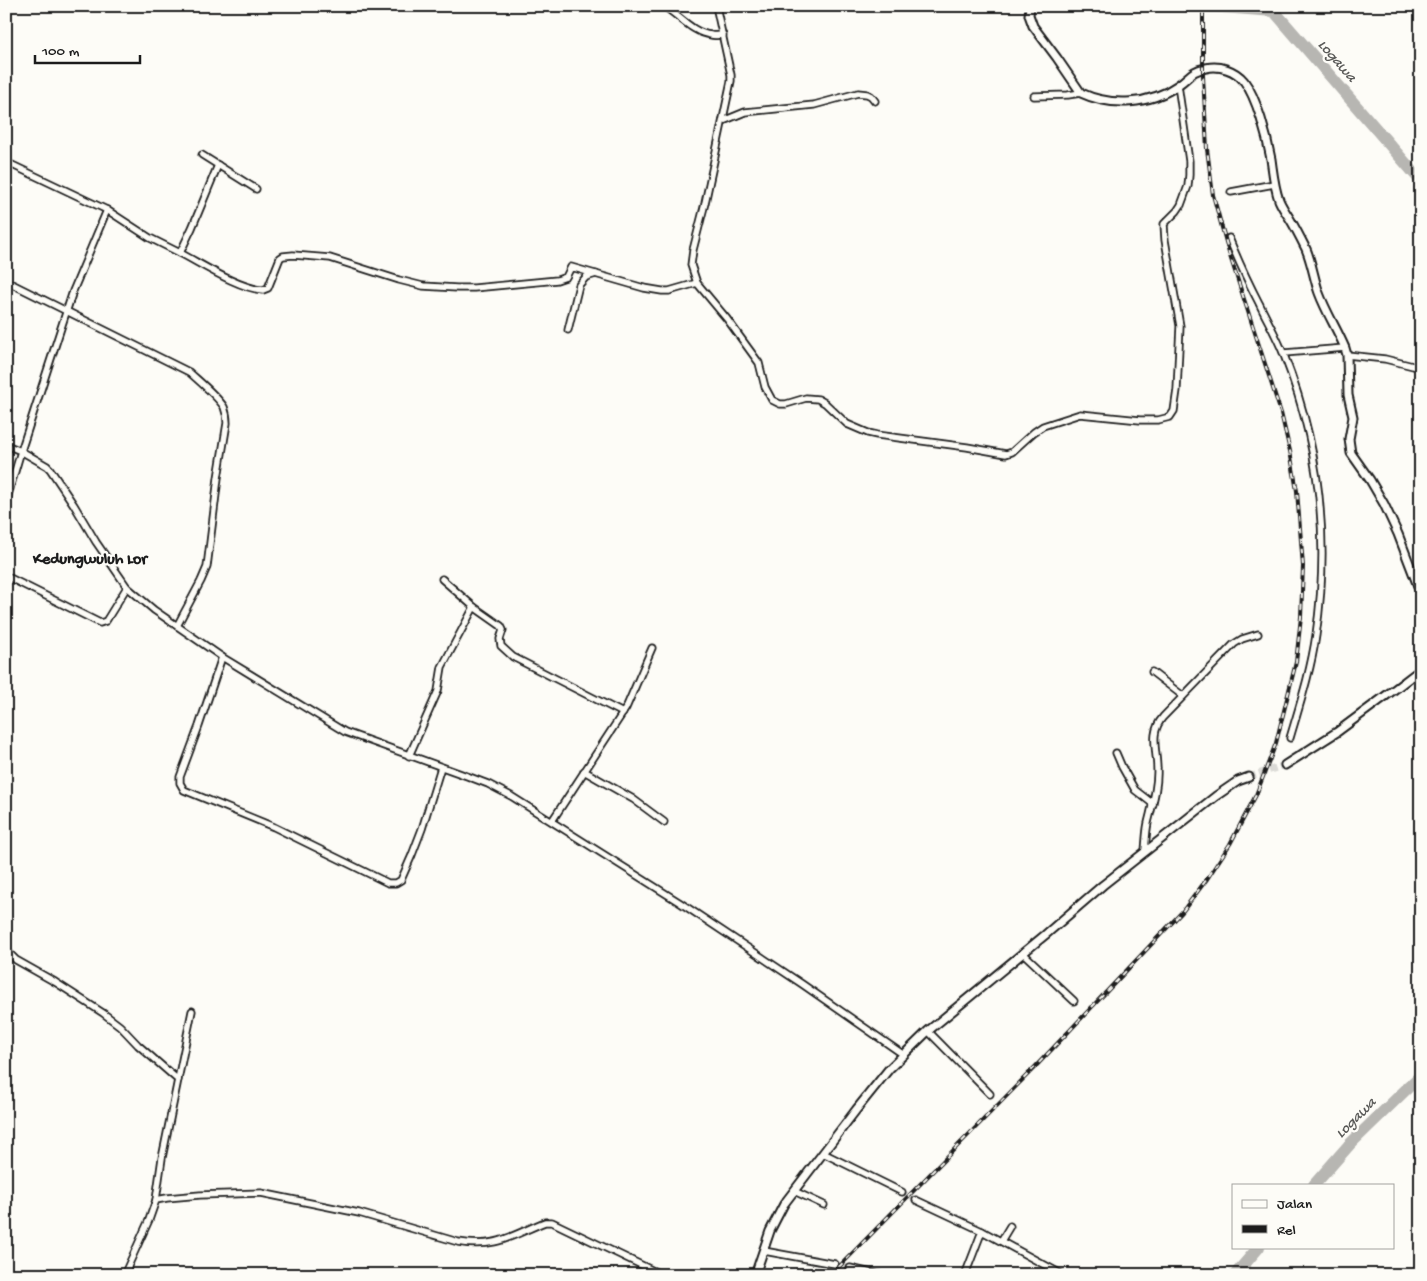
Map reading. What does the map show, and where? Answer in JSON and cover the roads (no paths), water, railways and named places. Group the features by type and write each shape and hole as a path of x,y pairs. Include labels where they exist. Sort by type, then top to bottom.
{"street":[{"path":"662,6 704,34 723,35"},
{"path":"716,6 731,75 705,203 691,257 692,270 697,283 728,319 750,349 759,364 765,387 772,400 780,404 786,404 806,398 818,399 848,424 877,435 1008,454 1042,426 1080,414 1140,420 1166,419 1171,416 1174,411 1177,390 1180,326 1164,240 1164,226 1181,205 1188,186 1189,175 1189,161 1178,85"},
{"path":"1030,6 1029,15 1033,26 1081,93"},
{"path":"1034,96 1081,93 1099,99 1132,102 1150,98 1178,85 1194,71 1209,67 1231,71 1243,79 1257,106 1280,203 1307,252 1319,293 1346,351 1348,395 1353,417 1349,439 1351,453 1384,504 1398,534 1421,594"},
{"path":"723,121 745,112 814,105 858,93 867,94 875,101"},
{"path":"202,155 256,189"},
{"path":"6,162 107,210 150,238 180,252 234,282 263,290 268,288 280,258 287,255 330,258 416,285 458,288 557,280 566,277 571,267 662,292 669,292 697,283"},
{"path":"180,252 218,165"},
{"path":"1231,192 1274,184"},
{"path":"6,502 73,291 107,210"},
{"path":"1229,238 1248,283 1284,354 1308,426 1320,497 1323,530 1321,600 1315,644 1308,676 1290,738"},
{"path":"568,330 579,284 586,277 596,274"},
{"path":"6,281 189,372 204,385 224,408 227,423 207,566 177,626"},
{"path":"1284,354 1346,351 1421,368"},
{"path":"6,445 21,451 50,469 127,587 154,610 222,658 345,732 488,784 503,792 680,902 802,984 904,1056"},
{"path":"6,576 100,622 106,621 127,587"},
{"path":"442,579 474,607 502,626 504,630 500,639 501,646 513,657 622,713"},
{"path":"409,756 438,691 442,667 474,607"},
{"path":"1146,850 1148,825 1157,776 1155,730 1159,721 1234,644 1242,639 1258,634"},
{"path":"552,821 622,713 652,648"},
{"path":"222,658 200,726 180,776 180,783 184,790 274,827 388,884 392,884 401,880 412,855 441,767"},
{"path":"1285,765 1338,732 1421,668"},
{"path":"1152,672 1184,696"},
{"path":"1116,753 1135,790 1153,804"},
{"path":"584,771 620,791 664,822"},
{"path":"755,1275 770,1231 781,1208 889,1070 928,1031 1146,850 1238,781 1249,777"},
{"path":"6,950 16,960 56,982 103,1013 120,1026 138,1045 178,1080"},
{"path":"1023,953 1074,1000"},
{"path":"124,1275 156,1200 162,1158 192,1011"},
{"path":"928,1031 990,1094"},
{"path":"823,1152 902,1192"},
{"path":"794,1190 824,1204"},
{"path":"156,1200 200,1195 261,1193 359,1213 458,1242 473,1244 488,1244 500,1241 550,1221 662,1275"},
{"path":"916,1200 982,1231 1063,1275"},
{"path":"1001,1242 1010,1226"},
{"path":"965,1275 982,1231"},
{"path":"764,1251 835,1264"},
{"path":"846,1275 851,1268 880,1275"}],"waterway":[{"name":"Logawa","path":"1209,6 1274,11 1421,181"},
{"name":"Logawa","path":"1315,1184 1350,1144 1421,1075"},
{"name":"Logawa","path":"1235,1275 1258,1248"}],"tunnel":[{"path":"1249,777 1285,765"},
{"path":"902,1192 916,1200"},
{"path":"835,1264 850,1268"}],"railway":[{"path":"831,1275 1036,1066 1182,912 1230,844 1256,795 1276,743 1296,662 1301,617 1303,566 1297,491 1281,413 1229,253 1213,195 1207,149 1203,76 1203,6"}],"district":[{"name":"Kedungwuluh Lor","path":"90,557"}]}
